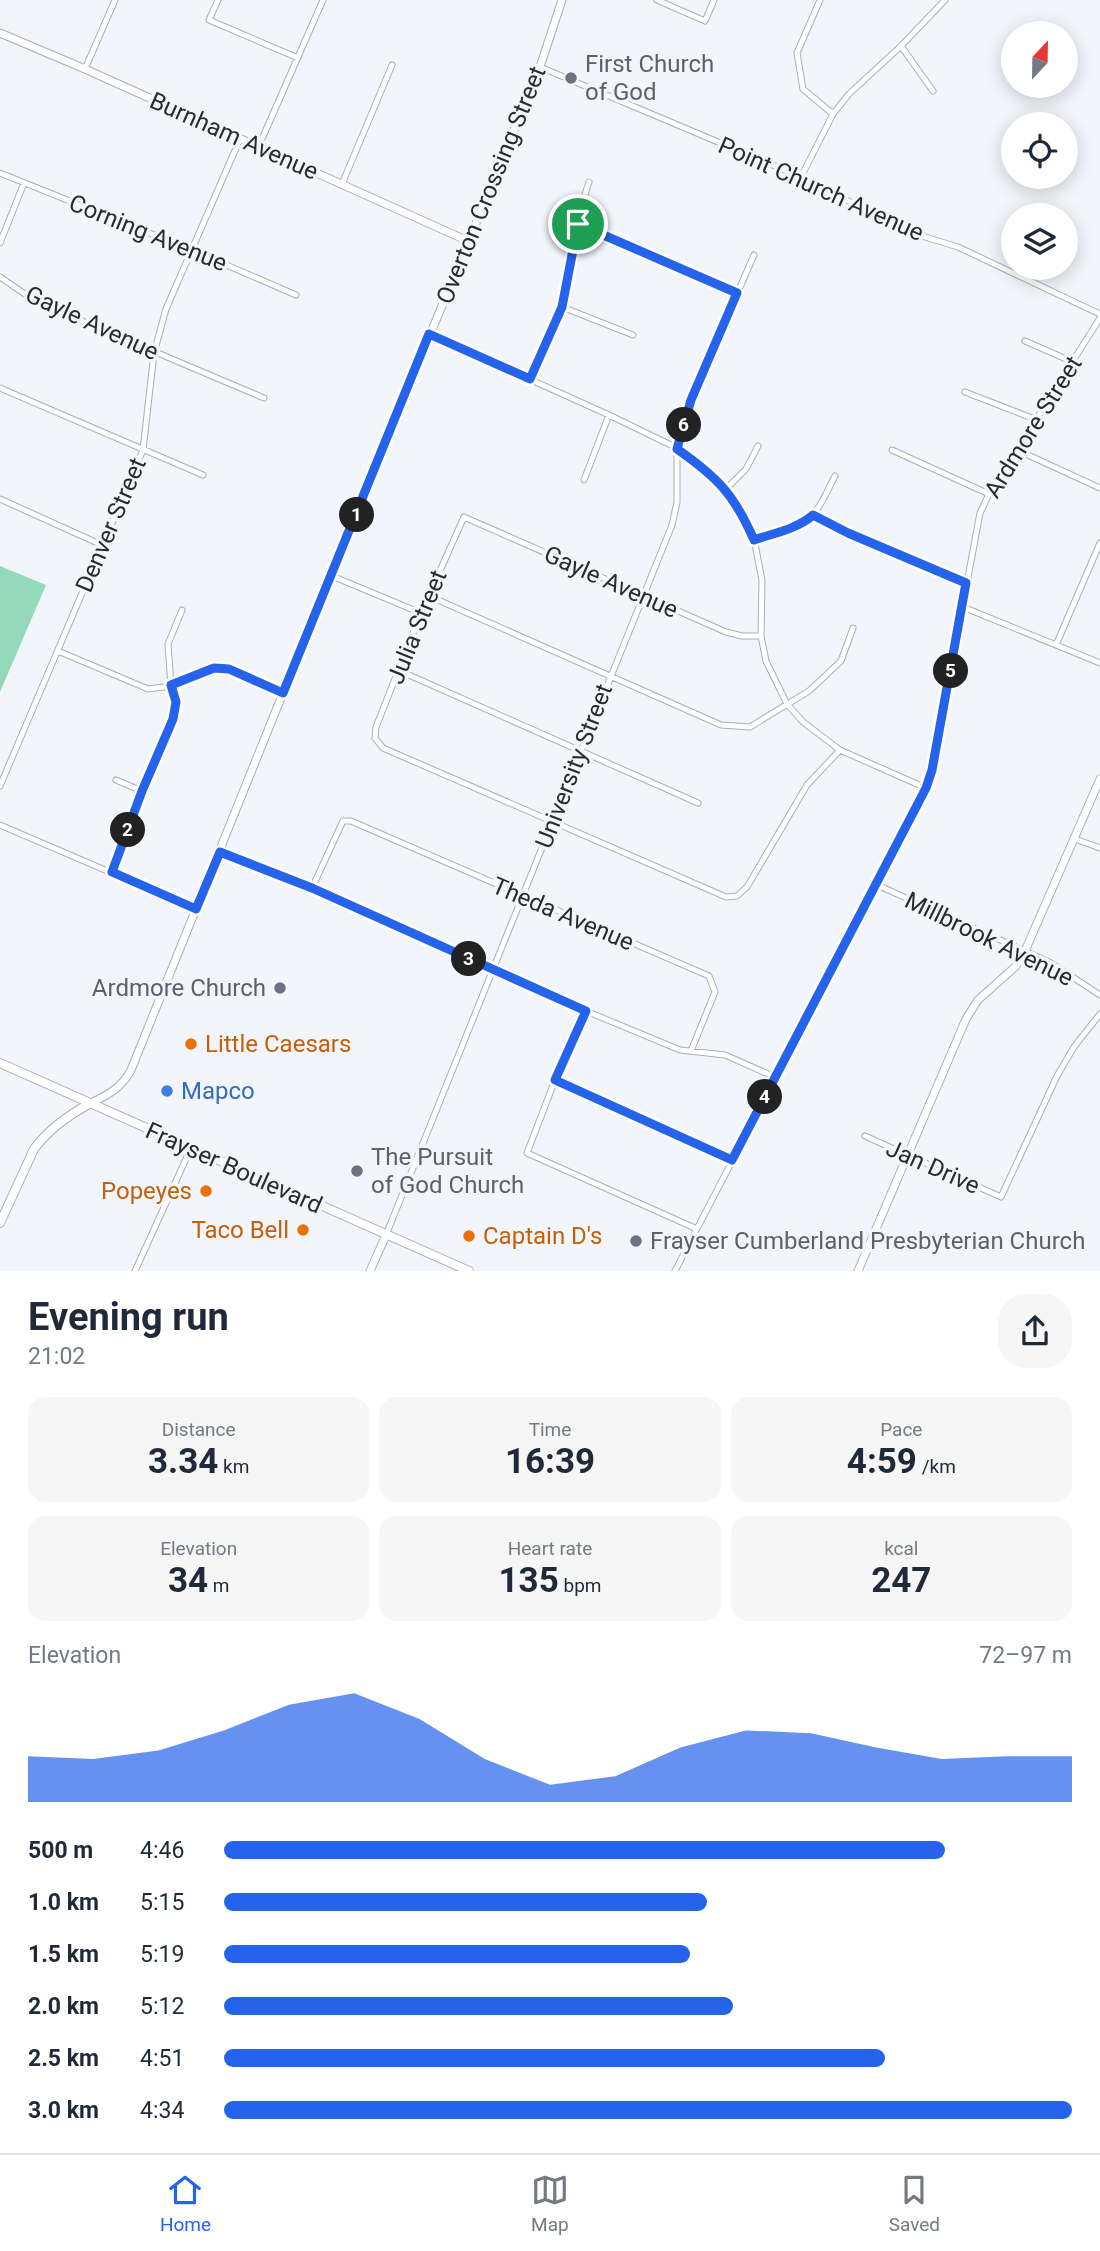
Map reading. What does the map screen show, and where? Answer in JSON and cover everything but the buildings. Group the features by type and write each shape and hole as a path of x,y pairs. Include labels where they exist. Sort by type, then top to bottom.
{"main road":[{"name":"Frayser Boulevard","path":"0,1063 469,1271"},
{"name":"Overton Crossing Street","path":"0,1223 34,1149 54,1126 89,1104"}],"street":[{"path":"85,69 115,0"},
{"path":"218,0 209,20 298,58"},
{"path":"258,148 323,0"},
{"name":"Overton Crossing Street","path":"89,1104 111,1093 128,1076 540,67 562,0"},
{"path":"657,0 705,21 714,0"},
{"path":"820,0 797,53 803,89 833,114"},
{"path":"801,177 833,114 849,94 945,0"},
{"name":"Burnham Avenue","path":"0,33 468,240"},
{"path":"901,46 933,91"},
{"path":"342,184 392,65"},
{"name":"Point Church Avenue","path":"540,67 801,177 912,233 958,247 1100,316"},
{"name":"Denver Street","path":"0,786 143,450 155,353 166,309 240,139"},
{"name":"Corning Avenue","path":"0,173 296,295"},
{"path":"530,379 562,307 589,182"},
{"path":"0,243 24,183"},
{"path":"578,224 737,293"},
{"name":"University Street","path":"370,1271 672,525 677,502 677,449 691,400 754,255"},
{"name":"Gayle Avenue","path":"0,277 35,301 264,398"},
{"path":"562,307 633,335"},
{"name":"Ardmore Street","path":"675,1271 926,788 932,770 980,513 989,494 1100,316"},
{"path":"429,334 609,415 677,449 705,469 726,489 742,512 754,540 762,580 761,636 766,661 787,704 803,722 840,750 926,788"},
{"path":"1025,341 1073,362"},
{"path":"0,388 203,475"},
{"path":"965,393 1037,420"},
{"path":"584,480 609,415"},
{"path":"726,489 746,469 758,446"},
{"path":"892,450 989,494"},
{"path":"1017,450 1100,488"},
{"path":"754,540 807,520 813,515 835,476"},
{"path":"0,499 102,545"},
{"path":"813,515 848,533 966,583"},
{"name":"Gayle Avenue","path":"464,517 726,632 742,636 761,636"},
{"name":"Julia Street","path":"464,517 421,613 376,727 375,738 383,748 553,823"},
{"path":"1056,645 1100,543"},
{"path":"332,576 421,613"},
{"path":"429,596 721,725 750,727 809,691 841,662 853,628"},
{"path":"963,607 1100,663"},
{"path":"112,872 142,791 173,719 176,702 171,685 168,645 182,610"},
{"path":"58,651 148,689 171,685 214,668 229,669 283,693"},
{"path":"400,671 698,803"},
{"path":"553,823 726,897 737,896 747,887 807,785 840,750"},
{"path":"858,1271 966,1019 978,1000 1016,966 1025,951 1100,779"},
{"path":"116,780 142,791"},
{"name":"Theda Avenue","path":"312,888 343,821 351,821 709,976 715,992 691,1051"},
{"path":"0,825 196,909"},
{"path":"1075,839 1100,848"},
{"path":"220,852 312,888 586,1011 680,1049 725,1055 775,1077"},
{"name":"Millbrook Avenue","path":"877,885 1051,963 1100,996"},
{"path":"586,1011 555,1080 527,1153 697,1229"},
{"name":"Jan Drive","path":"865,1136 1001,1197 1057,1076 1074,1047 1100,1014"},
{"path":"555,1080 732,1160"},
{"path":"135,1271 191,1148"}],"green space":[{"path":"0,566 46,585 0,692"}],"place":[{"name":"First Church of God","path":"571,78"},
{"name":"Ardmore Church","path":"280,988"},
{"name":"Little Caesars","path":"191,1044"},
{"name":"Mapco","path":"167,1091"},
{"name":"The Pursuit of God Church","path":"357,1171"},
{"name":"Popeyes","path":"206,1191"},
{"name":"Taco Bell","path":"303,1230"},
{"name":"Captain D's","path":"469,1236"},
{"name":"Frayser Cumberland Presbyterian Church","path":"636,1241"}],"route":[{"path":"578,224 737,293 691,400 677,449 705,469 726,489 742,512 754,540 791,528 813,515 848,533 966,583 932,770 926,788 732,1160 555,1080 586,1011 312,888 220,852 196,909 112,872 142,791 173,719 176,702 171,685 214,668 229,669 283,693 429,334 530,379 562,307 578,224"}]}
